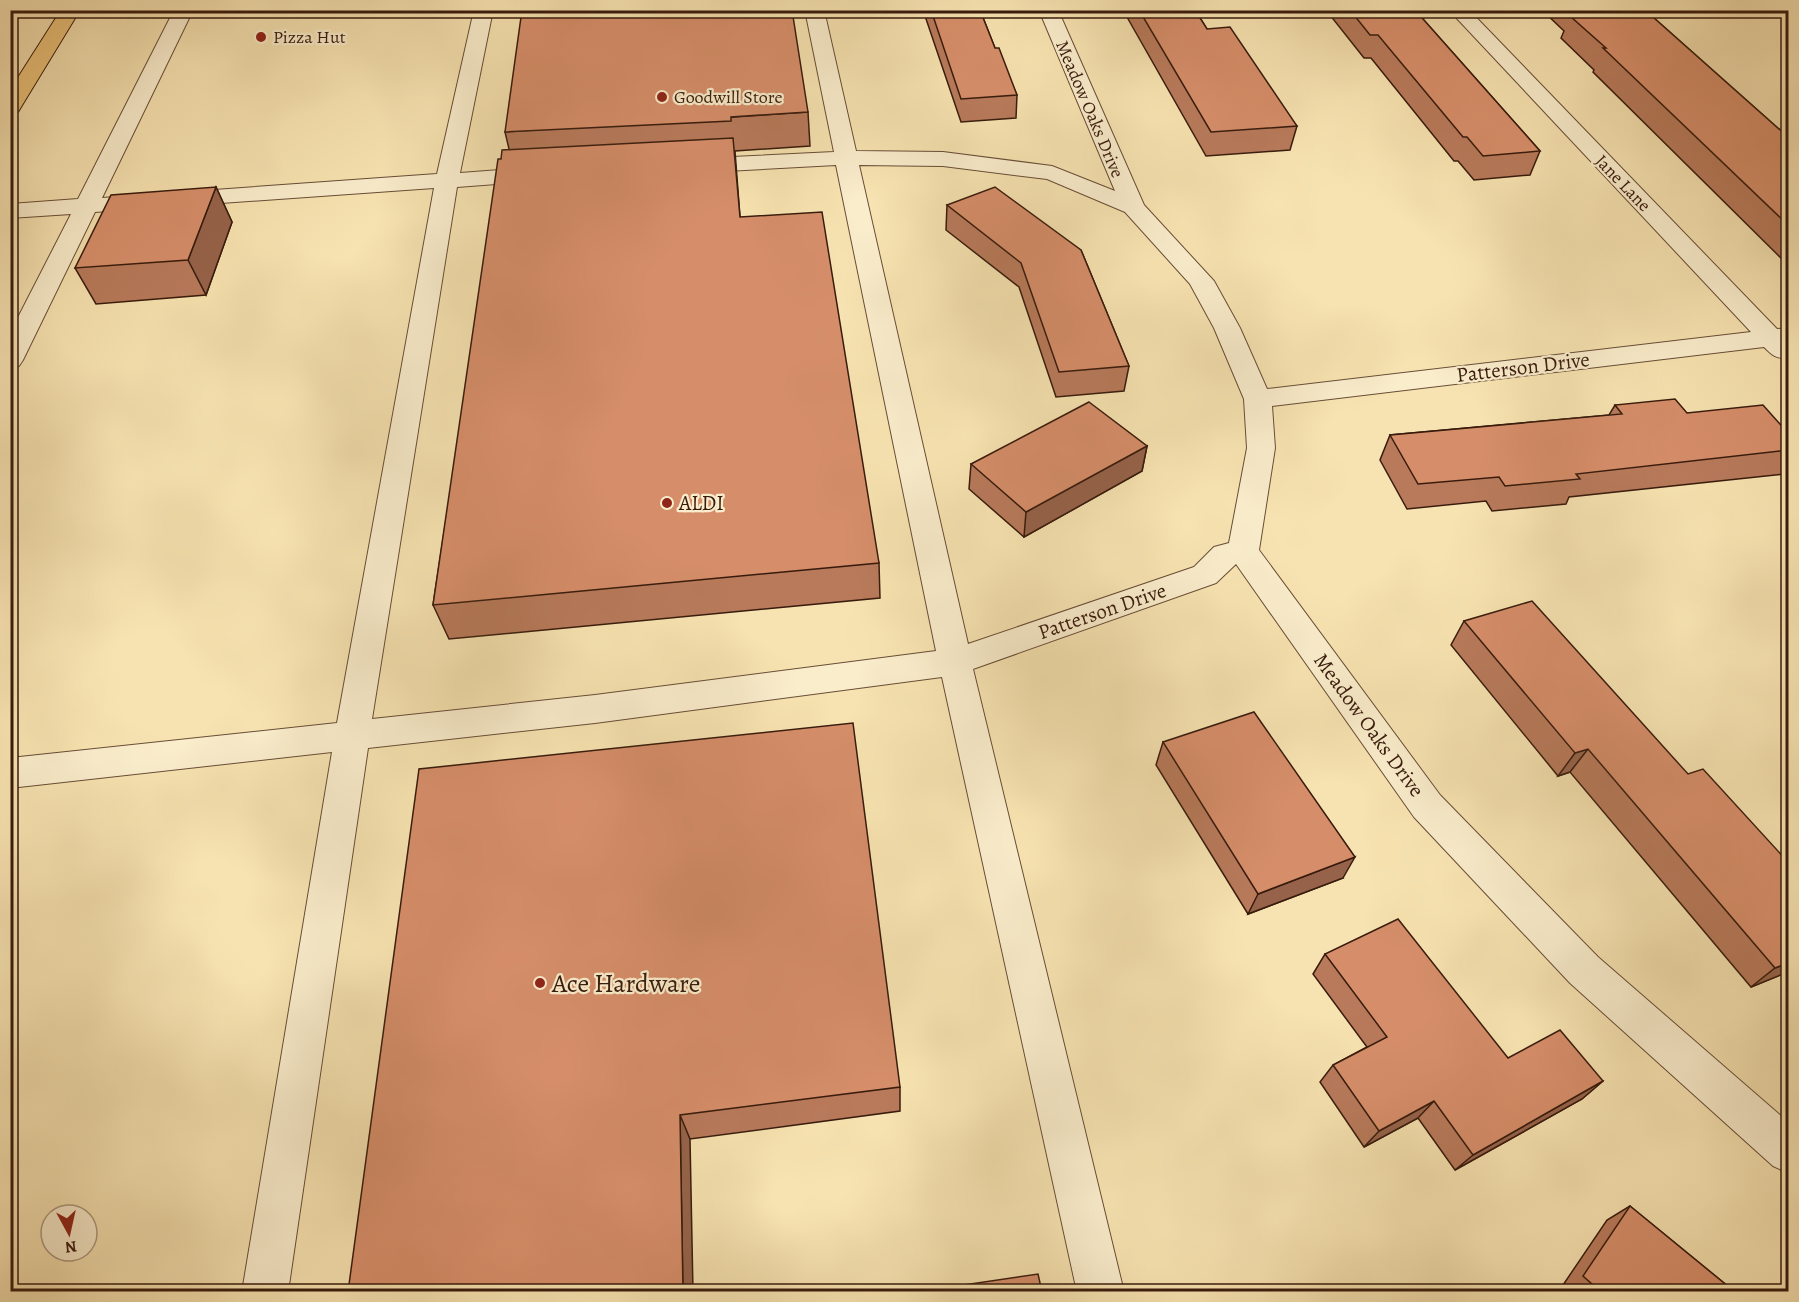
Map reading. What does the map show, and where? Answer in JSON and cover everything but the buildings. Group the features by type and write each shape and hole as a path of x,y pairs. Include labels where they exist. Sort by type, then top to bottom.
{"main road":[{"path":"11,104 71,10"}],"street":[{"path":"10,360 184,10"},
{"path":"265,1292 350,736 447,179 483,10"},
{"path":"814,10 955,662 1101,1292"},
{"name":"Meadow Oaks Drive","path":"1048,10 1132,207 1201,281 1227,328 1258,399 1261,448 1243,551 1427,806 1584,970 1788,1151"},
{"name":"Jane Lane","path":"1458,10 1782,343"},
{"name":"Meadow Oaks Drive","path":"670,167 846,158 943,159 1052,173 1132,207"},
{"path":"10,211 565,172"},
{"name":"Patterson Drive","path":"1258,399 1782,343"},
{"name":"Patterson Drive","path":"10,773 596,709 955,662 1205,574 1225,555 1243,551"}],"place":[{"name":"Pizza Hut","path":"261,37"},
{"name":"Goodwill Store","path":"662,97"},
{"name":"ALDI","path":"667,503"},
{"name":"Ace Hardware","path":"540,983"}]}
